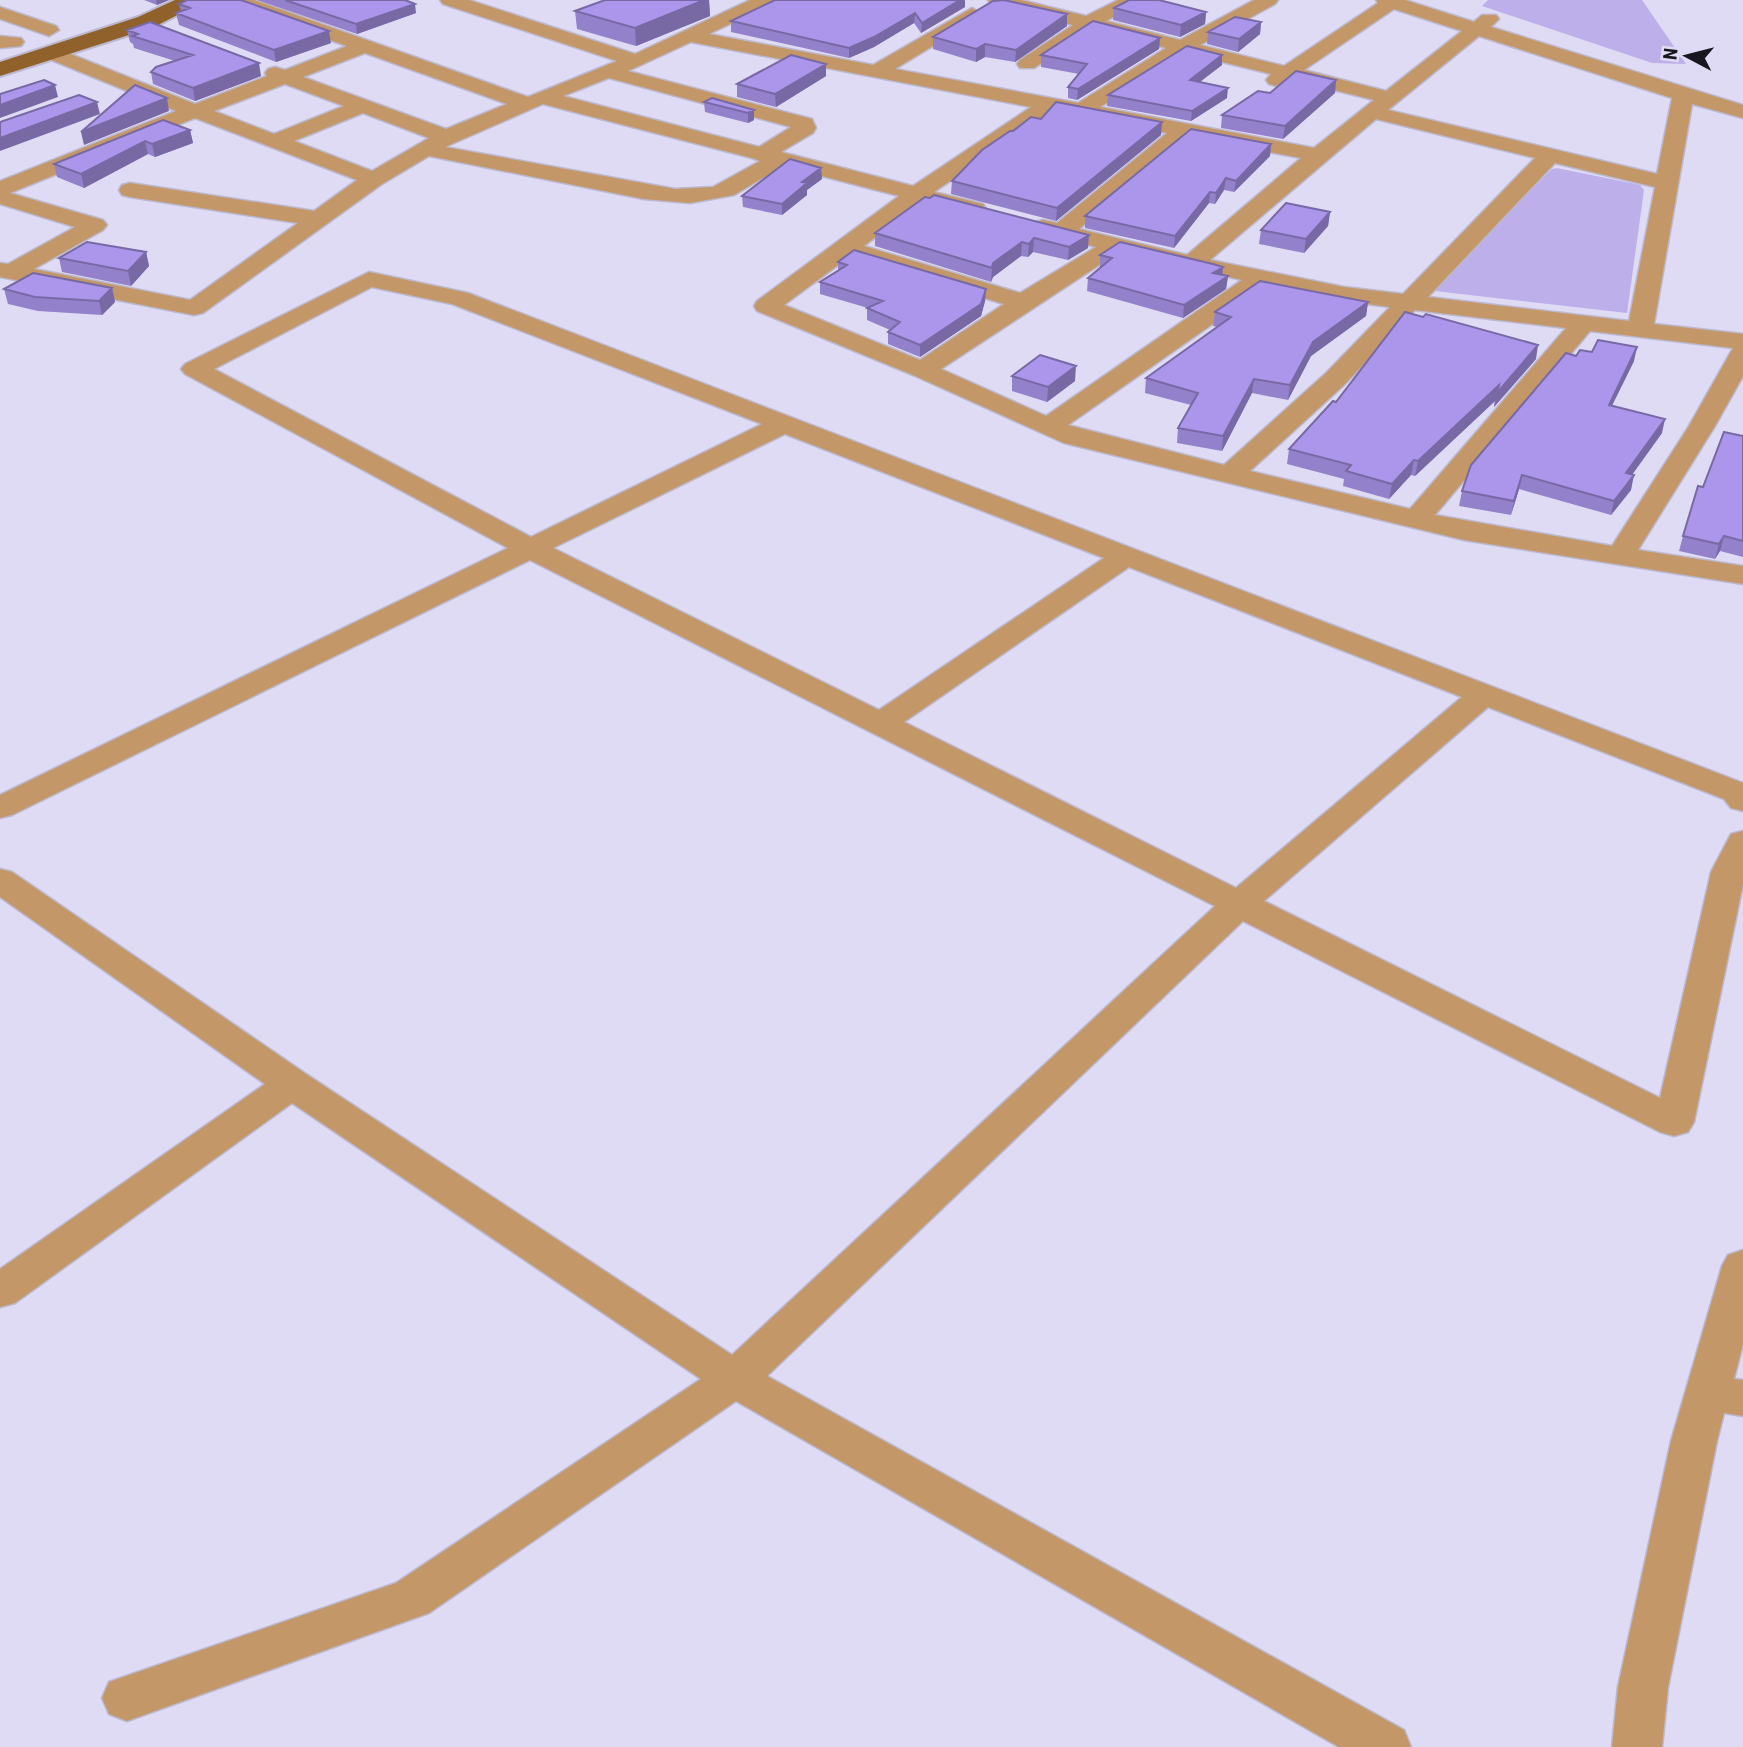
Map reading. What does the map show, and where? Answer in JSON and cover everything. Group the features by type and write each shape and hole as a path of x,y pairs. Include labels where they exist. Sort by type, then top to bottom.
{"main road":[{"path":"0,69 145,22 192,0"},
{"path":"5,43 73,23"}],"street":[{"path":"0,4 11,0"},
{"path":"236,0 365,46 534,101 995,214"},
{"path":"450,0 636,61"},
{"path":"6,271 194,308 374,179 436,143 636,61 765,0"},
{"path":"877,72 997,0 1389,98"},
{"path":"1027,64 1090,22 1133,0"},
{"path":"1080,111 1183,46 1268,0"},
{"path":"1437,0 1483,23 1683,96 1743,112"},
{"path":"1255,93 1389,1 1483,23 1743,97"},
{"path":"0,13 49,30"},
{"path":"145,22 171,32"},
{"path":"1192,263 1318,155 1483,23"},
{"path":"689,36 1318,155"},
{"path":"0,189 365,46"},
{"path":"51,53 374,179"},
{"path":"759,74 793,55"},
{"path":"260,67 362,106 436,143 494,166 641,193 717,194 738,185 805,128 804,124 608,72"},
{"path":"99,91 124,82"},
{"path":"713,99 736,86"},
{"path":"1640,331 1683,96"},
{"path":"1048,105 916,194 766,306 922,370 1074,437 1464,531 1743,575"},
{"path":"275,141 362,106"},
{"path":"1371,112 1667,183"},
{"path":"1061,232 1191,130 1225,113"},
{"path":"1229,475 1335,379 1550,155"},
{"path":"0,168 28,178"},
{"path":"130,190 318,219"},
{"path":"0,197 95,225 6,271"},
{"path":"1021,221 1192,263 1344,294 1583,325 1743,342"},
{"path":"922,370 1023,302 1115,245"},
{"path":"846,248 1023,302"},
{"path":"1048,427 1262,278"},
{"path":"1743,801 1736,792 459,299 369,279 194,369 530,548 1674,1122 1728,872 1743,842"},
{"path":"1416,520 1583,325"},
{"path":"1620,556 1702,426 1743,353"},
{"path":"0,807 782,425"},
{"path":"880,724 1125,557"},
{"path":"127,1698 412,1598 736,1379 1239,904 1483,695"},
{"path":"0,880 292,1084 736,1379 1386,1747"},
{"path":"0,1291 292,1084"},
{"path":"1637,1747 1643,1687 1694,1441 1725,1395 1743,1266"}],"shaded area":[{"path":"1488,0 1642,0 1686,64 1652,63 1482,6"},
{"path":"1552,169 1640,185 1644,190 1627,313 1435,291 1432,286"}],"building":[{"path":"187,0 241,0 329,31 274,50 176,13 190,8 179,4"},
{"path":"285,0 405,0 415,4 356,24"},
{"path":"605,0 704,0 635,28 575,11"},
{"path":"775,0 960,0 922,23 915,13 849,48 731,21"},
{"path":"1004,0 1067,14 1016,50 985,44 976,49 933,37 993,1"},
{"path":"1129,0 1159,0 1206,12 1181,25 1114,8"},
{"path":"1235,17 1261,22 1239,39 1208,32"},
{"path":"1093,21 1160,38 1078,89 1068,87 1087,64 1041,55"},
{"path":"150,22 259,63 193,88 151,72 156,67 193,55 132,36 138,34 127,30"},
{"path":"1187,46 1222,55 1190,80 1228,88 1192,111 1108,95"},
{"path":"791,55 826,64 775,94 737,84"},
{"path":"1296,71 1336,80 1285,126 1222,115 1258,91 1270,93"},
{"path":"44,80 55,85 0,105 0,94"},
{"path":"135,85 167,98 81,132"},
{"path":"79,95 97,102 0,138 0,122"},
{"path":"712,98 754,110 748,113 704,102"},
{"path":"1056,102 1162,122 1057,208 952,181 982,150 1031,117 1041,119"},
{"path":"163,120 190,130 152,144 145,141 81,174 54,164"},
{"path":"1191,129 1271,144 1236,181 1226,178 1216,193 1210,192 1175,236 1085,216"},
{"path":"790,159 821,168 802,182 807,183 782,204 742,196"},
{"path":"934,195 1089,235 1069,247 1034,238 1029,244 1022,242 993,263 992,268 875,233 925,197"},
{"path":"1286,203 1330,212 1306,239 1261,230"},
{"path":"87,242 146,252 128,271 59,258"},
{"path":"1120,242 1223,267 1213,273 1228,276 1184,305 1088,278 1112,258 1100,255"},
{"path":"854,250 986,289 981,304 920,345 888,332 900,322 867,308 883,301 820,282 847,265 838,262"},
{"path":"33,273 112,288 99,301 35,297 4,289"},
{"path":"1260,281 1368,302 1313,342 1290,385 1254,379 1223,436 1178,428 1198,393 1146,378 1231,317 1215,312"},
{"path":"1405,312 1423,317 1426,314 1538,345 1497,393 1499,385 1418,461 1414,460 1392,484 1346,471 1351,465 1289,449 1333,401 1336,402"},
{"path":"1598,340 1637,347 1609,405 1665,419 1626,473 1634,475 1614,501 1522,475 1514,501 1462,491 1471,465 1566,353 1576,356 1580,350 1592,352"},
{"path":"1040,355 1076,366 1048,387 1012,376"},
{"path":"1724,432 1743,436 1743,541 1724,536 1719,544 1683,536 1698,486 1703,487"}]}
